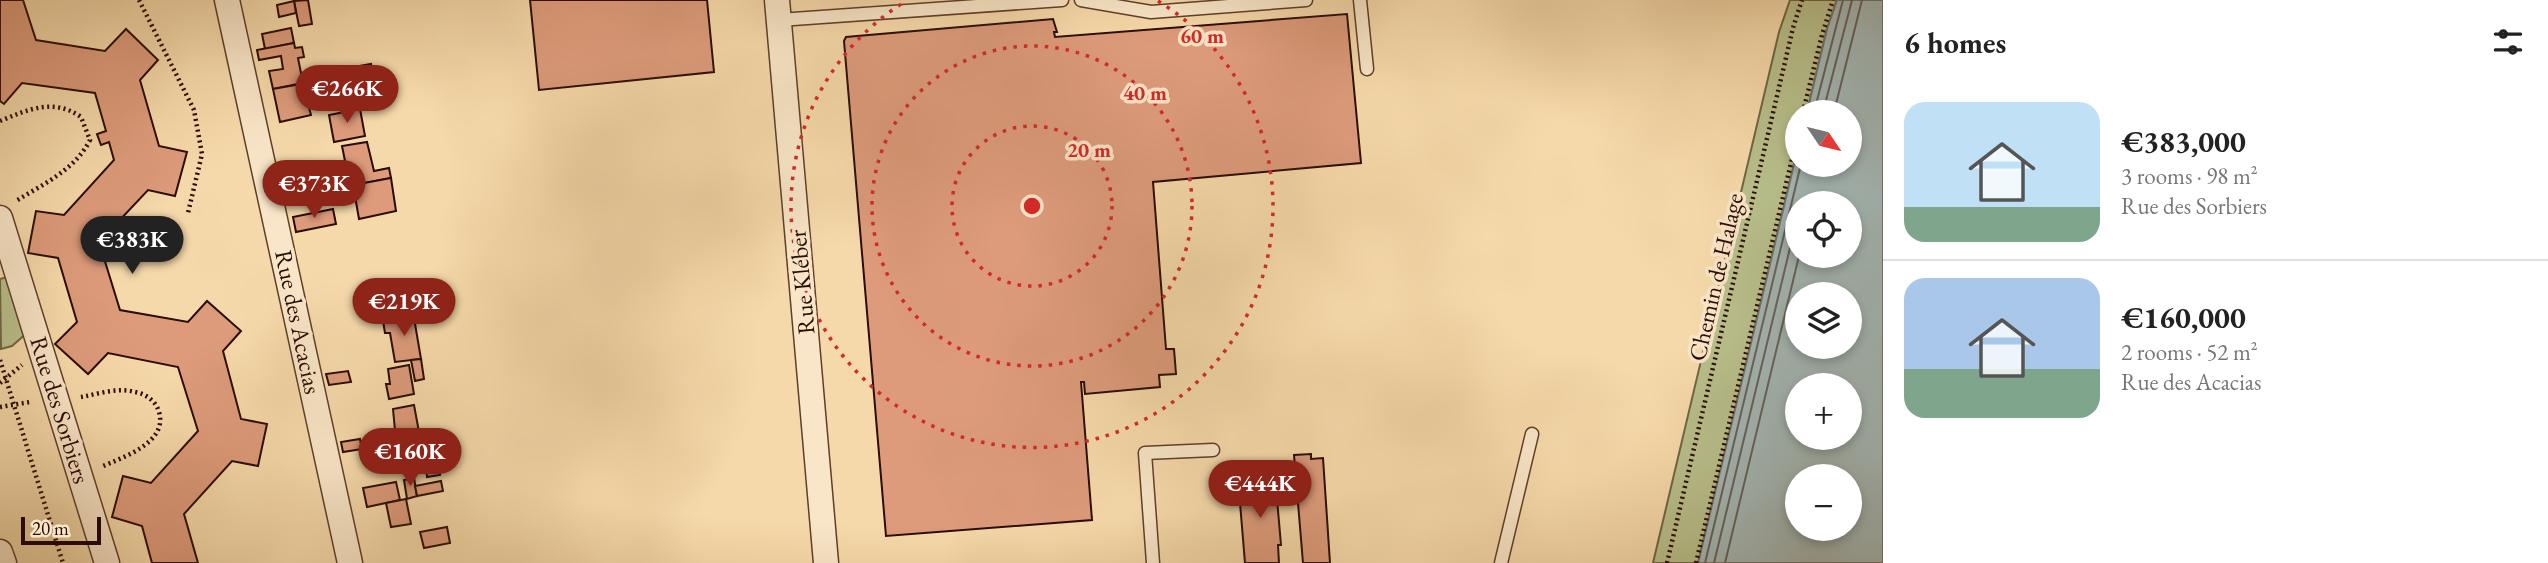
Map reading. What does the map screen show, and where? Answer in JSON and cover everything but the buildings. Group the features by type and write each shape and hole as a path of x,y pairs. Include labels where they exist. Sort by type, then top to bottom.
{"street":[{"name":"Rue des Acacias","path":"227,0 349,563"},
{"name":"Rue Kléber","path":"778,10 827,563"},
{"name":"Rue des Sorbiers","path":"6,211 57,401 107,563"},
{"path":"0,552 4,563"}],"lane":[{"path":"778,10 1062,0"},
{"path":"1081,0 1152,12 1306,0"},
{"path":"1360,0 1367,69"},
{"path":"1501,563 1532,434"},
{"path":"1153,563 1144,453 1213,450"}],"path":[{"path":"139,0 194,110 202,154 188,213"},
{"name":"Chemin de Halage","path":"1667,563 1793,28 1802,0"},
{"path":"1807,100 1833,0"},
{"path":"0,121 57,105 81,117 90,140 83,154 66,170 6,211"},
{"path":"1696,563 1788,177"},
{"path":"0,360 63,563"},
{"path":"57,401 121,390 136,392 151,399 158,409 162,423 156,435 142,447 81,475"}],"green space":[{"path":"1790,0 1837,0 1810,100 1785,100 1785,177 1791,177 1788,191 1785,191 1785,202 1698,563 1653,563 1779,32"},
{"path":"11,276 28,332 12,346 1,349 0,279"}],"water":[{"path":"1837,0 1883,0 1883,563 1698,563 1785,202 1785,268 1862,268 1862,191 1788,191 1791,177 1862,177 1862,100 1810,100"}]}
